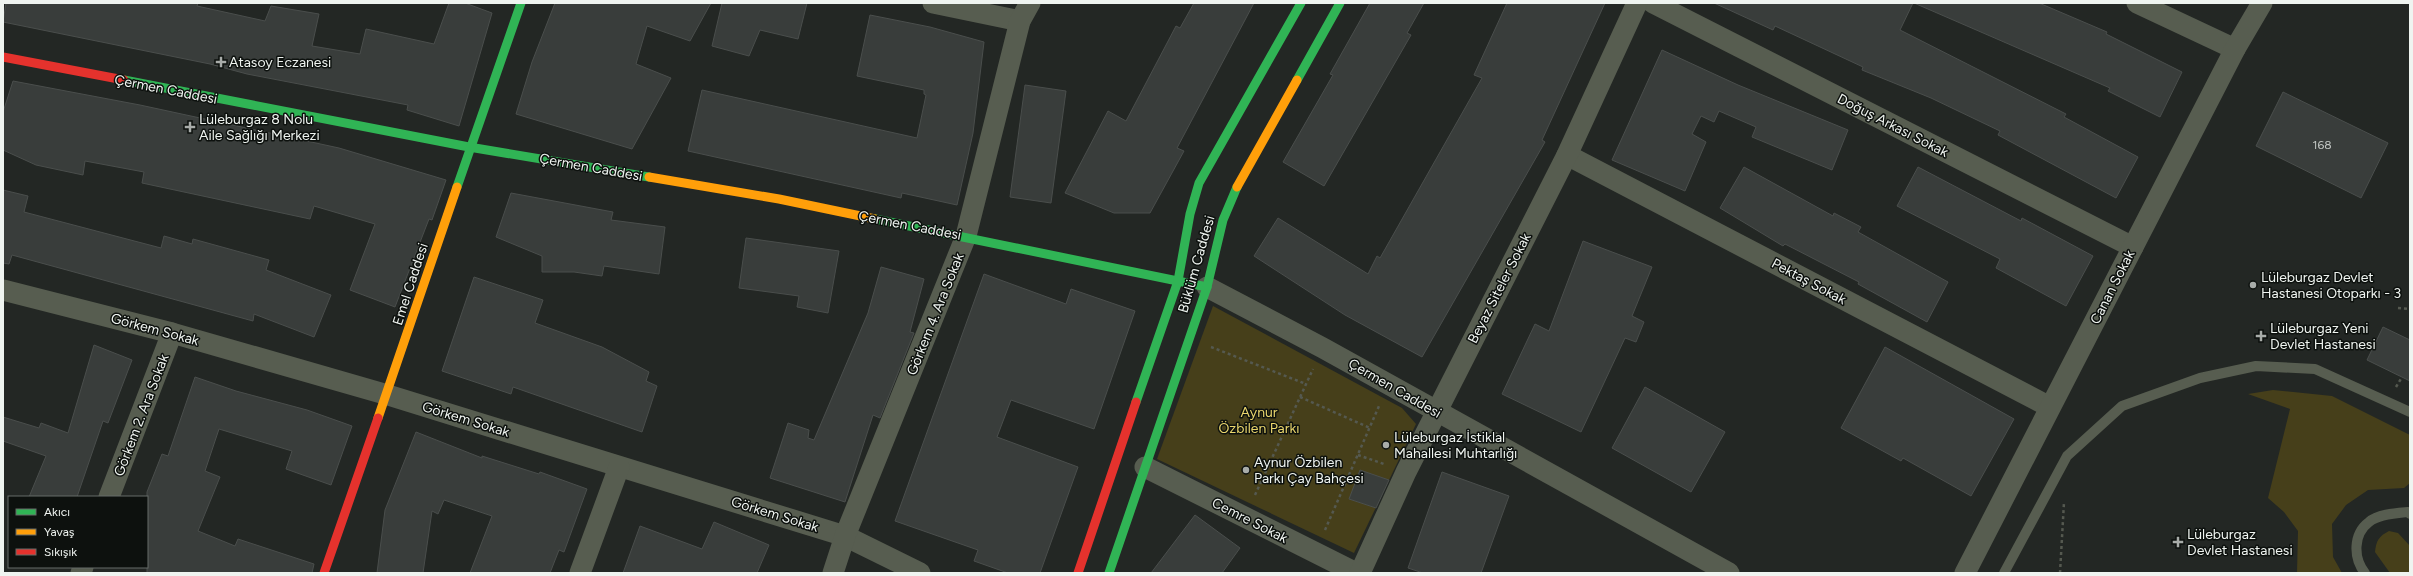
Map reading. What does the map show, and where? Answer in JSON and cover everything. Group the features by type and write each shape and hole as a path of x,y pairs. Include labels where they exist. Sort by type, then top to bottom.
{"street":[{"name":"Emel Caddesi","path":"324,573 388,395 469,147 521,3"},
{"path":"932,3 1020,21"},
{"name":"Görkem 4. Ara Sokak","path":"833,573 845,536 966,236 1020,21 1030,3"},
{"name":"Büklüm Caddesi","path":"1078,573 1178,281 1190,214 1199,183 1301,3"},
{"name":"Büklüm Caddesi","path":"1109,573 1207,288 1223,220 1231,198 1340,3"},
{"name":"Beyaz Siteler Sokak","path":"1360,573 1436,412 1567,155 1637,3"},
{"name":"Doğuş Arkası Sokak","path":"1652,3 2133,247"},
{"path":"2136,3 2235,49"},
{"name":"Canan Sokak","path":"1965,573 2235,49 2262,3"},
{"name":"Çermen Caddesi","path":"3,57 469,147 779,199 966,236 1207,288 1389,384 1436,412 1729,573"},
{"name":"Pektaş Sokak","path":"1567,155 2050,407"},
{"name":"Görkem Sokak","path":"3,290 172,333 388,395 845,536 920,573"},
{"name":"Görkem 2. Ara Sokak","path":"110,496 172,333"},
{"path":"580,573 620,467"},
{"name":"Cemre Sokak","path":"1145,467 1356,573"}],"lane":[{"path":"2004,573 2068,456 2122,406 2200,378 2256,366 2315,369 2410,412"},
{"path":"2366,573 2356,551 2358,537 2369,522 2393,513 2409,512"}],"path":[{"path":"2398,308 2410,309"},
{"path":"1189,338 1306,384"},
{"path":"1244,517 1323,348"},
{"path":"1315,553 1389,384"},
{"path":"1300,398 1370,428"},
{"path":"2060,573 2065,495"}],"green space":[{"name":"Aynur Özbilen Parkı","path":"1213,306 1402,408 1416,424 1354,553 1157,459"},
{"path":"2273,390 2332,396 2410,435 2410,483 2404,488 2368,490 2346,505 2332,524 2333,557 2342,573 2297,573 2298,531 2284,512 2268,498 2290,409 2248,394"},
{"path":"2389,531 2398,533 2410,546 2410,573 2390,573 2375,552 2379,539"}],"building":[{"path":"6,3 198,3 197,6 265,21 271,6 319,14 312,46 360,54 366,29 434,44 449,3 465,3 492,13 459,126 407,110 408,105 247,74 210,64 3,22"},
{"path":"555,3 711,3 690,41 647,26 636,64 671,78 632,149 516,114 532,62"},
{"path":"722,3 807,3 798,39 760,30 749,56 712,46"},
{"path":"1194,3 1254,3 1177,148 1184,151 1150,213 1114,213 1065,193 1108,111 1126,121 1176,26 1180,28"},
{"path":"1370,3 1424,3 1407,33 1411,35 1324,186 1283,162 1333,75 1330,74"},
{"path":"1507,3 1605,3 1542,140 1545,142 1422,357 1345,315 1254,256 1278,218 1368,274 1377,256 1380,258 1482,78 1474,75"},
{"path":"1714,3 1913,3 1900,30 2066,114 2064,117 2138,157 2116,198 1998,135 2000,131 1931,98 1862,70 1863,67 1775,26 1773,30"},
{"path":"1914,3 2039,3 2107,32 2106,34 2182,72 2160,117 2108,91 2110,88"},
{"path":"870,15 930,27 984,42 973,133 957,205 902,193 901,198 688,151 702,90 917,138 926,95 924,94 924,90 857,76"},
{"path":"1662,50 1738,85 1848,130 1832,170 1752,137 1756,127 1719,111 1714,122 1701,116 1692,134 1706,142 1685,191 1612,160"},
{"path":"13,81 140,105 339,148 446,180 432,220 429,219 395,307 350,290 375,224 314,206 310,219 142,183 144,172 85,161 83,175 36,165 3,150 3,112"},
{"path":"1025,85 1066,91 1051,203 1010,197"},
{"path":"2283,92 2388,143 2361,198 2256,146"},
{"path":"1744,167 1833,216 1834,213 1861,227 1858,232 1948,282 1927,322 1858,284 1859,282 1785,244 1783,246 1720,208"},
{"path":"1918,167 2021,221 2022,218 2093,256 2066,306 1996,268 2000,259 1897,206"},
{"path":"3,190 28,196 24,212 161,248 164,236 192,244 193,239 269,260 266,270 331,295 314,337 254,314 253,321 12,255 9,264 3,263"},
{"path":"511,193 613,212 611,220 665,227 659,274 604,266 602,276 574,272 542,272 542,256 496,237"},
{"path":"746,238 839,251 828,313 797,307 799,296 739,288"},
{"path":"1583,241 1652,267 1632,316 1644,322 1636,342 1625,338 1581,432 1502,394 1535,324 1549,331"},
{"path":"881,267 924,279 910,332 914,333 880,418 873,415 845,502 770,478 788,423 809,430 808,438 814,440 868,313"},
{"path":"984,274 1066,304 1071,289 1135,311 1094,429 1011,400 997,437 1078,467 1040,573 1008,573 974,561 978,550 895,521"},
{"path":"474,277 543,300 535,323 602,347 649,372 646,381 657,386 642,432 513,387 511,394 442,371"},
{"path":"2383,327 2410,340 2410,381 2367,360"},
{"path":"94,345 132,360 108,423 103,421 77,496 29,496 46,456 3,441 3,417 39,428 41,423 68,433"},
{"path":"1885,347 2014,419 1971,496 1903,458 1901,461 1841,428"},
{"path":"195,377 236,391 307,410 352,426 331,485 286,469 292,451 219,429 205,471 220,477 198,531 235,546 238,539 314,564 312,573 147,573 147,492 162,454 168,456"},
{"path":"1645,387 1725,432 1691,492 1612,448"},
{"path":"416,432 482,458 482,456 539,474 540,472 587,489 564,552 559,550 550,573 470,573 492,516 444,500 438,514 432,511 423,573 377,573 385,510"},
{"path":"1360,470 1389,480 1376,508 1349,499"},
{"path":"1442,472 1509,496 1481,573 1423,573 1408,568"},
{"path":"1195,515 1240,548 1222,573 1151,573"},
{"path":"714,522 769,545 757,573 623,573 640,526 702,549"}],"traffic: fast":[{"path":"457,187 521,3"},
{"path":"1136,402 1178,281 1190,214 1199,183 1301,3"},
{"path":"1297,80 1340,3"},
{"path":"124,80 469,147 649,177"},
{"path":"1109,573 1207,287 1223,220 1237,187"},
{"path":"875,219 1207,287"}],"traffic: slow":[{"path":"1237,187 1297,80"},
{"path":"649,177 779,199 875,219"},
{"path":"378,418 457,187"}],"traffic: jam":[{"path":"3,57 124,80"},
{"path":"1078,573 1136,402"},
{"path":"324,573 378,418"}],"place":[{"name":"Atasoy Eczanesi","path":"221,62"},
{"name":"Lüleburgaz 8 Nolu Aile Sağlığı Merkezi","path":"190,127"},
{"name":"Lüleburgaz Devlet Hastanesi Otoparkı - 3","path":"2253,285"},
{"name":"Lüleburgaz Yeni Devlet Hastanesi","path":"2261,336"},
{"name":"Lüleburgaz İstiklal Mahallesi Muhtarlığı","path":"1386,445"},
{"name":"Aynur Özbilen Parkı Çay Bahçesi","path":"1246,470"},
{"name":"Lüleburgaz Devlet Hastanesi","path":"2178,542"}]}
